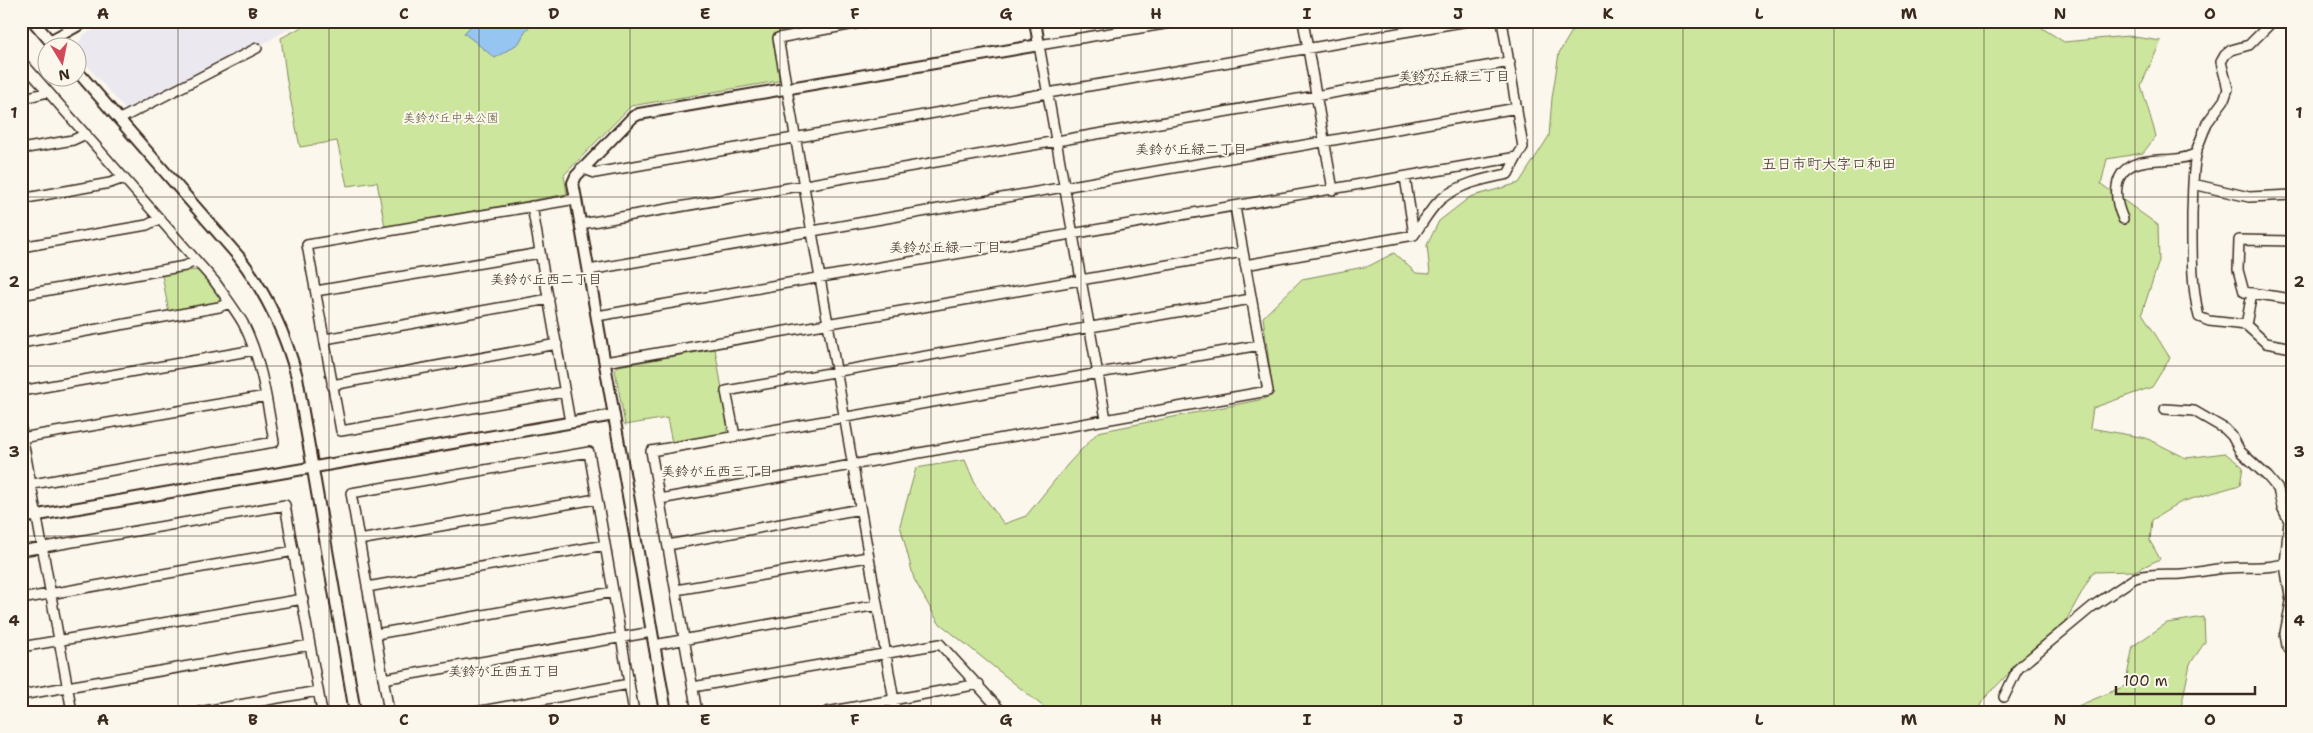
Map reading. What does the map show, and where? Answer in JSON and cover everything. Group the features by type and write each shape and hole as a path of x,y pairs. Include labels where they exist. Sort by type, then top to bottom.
{"street":[{"path":"33,21 48,38"},
{"path":"62,38 86,21"},
{"path":"872,21 778,38 896,712"},
{"path":"1035,21 1106,420"},
{"path":"666,712 573,183 582,168 633,117 639,114 1182,21"},
{"path":"1303,21 1333,190"},
{"path":"582,168 595,173 1468,21"},
{"path":"1246,265 1414,234 1438,201 1474,181 1508,174 1523,147 1502,21"},
{"path":"2273,21 2249,45 2231,50 2221,62 2228,89 2224,100 2207,123 2194,162 2193,292 2199,318 2246,325 2266,343 2292,348"},
{"path":"120,119 257,48"},
{"path":"21,61 214,282 243,323 254,350 266,396 274,442 21,486"},
{"path":"581,224 1510,62"},
{"path":"88,83 239,257 259,284 276,315 288,345 297,377 355,712"},
{"path":"21,99 48,92"},
{"path":"589,270 1517,108"},
{"path":"21,149 73,140 86,134"},
{"path":"2123,219 2118,208 2115,190 2117,182 2125,171 2140,162 2186,158 2196,154 2198,149"},
{"path":"597,316 1517,157"},
{"path":"1405,177 1414,234"},
{"path":"21,199 110,183 124,178"},
{"path":"2193,184 2249,197 2292,195"},
{"path":"564,392 341,430 307,245 576,198"},
{"path":"532,206 570,422"},
{"path":"660,499 1268,391 1235,207"},
{"path":"21,247 147,225 159,219"},
{"path":"2292,240 2239,240 2240,277 2244,292 2292,299"},
{"path":"604,362 1243,252"},
{"path":"316,291 540,253"},
{"path":"21,295 185,266 195,261"},
{"path":"2246,325 2252,293"},
{"path":"325,339 548,299"},
{"path":"735,436 726,391 1251,299"},
{"path":"21,343 219,307 229,303"},
{"path":"332,384 557,344"},
{"path":"697,712 651,451 1260,345"},
{"path":"21,391 254,350"},
{"path":"72,712 22,435 266,396"},
{"path":"2165,409 2194,411 2225,428 2240,451 2276,485 2282,507 2289,521 2291,602 2285,633 2287,646 2292,654"},
{"path":"21,518 614,415"},
{"path":"389,712 351,493 589,452 634,712"},
{"path":"359,540 596,499"},
{"path":"21,551 285,505 322,712"},
{"path":"668,544 860,509"},
{"path":"368,587 605,545"},
{"path":"21,599 294,550"},
{"path":"676,590 868,557"},
{"path":"2004,697 2017,670 2022,665 2093,606 2135,578 2228,568 2265,568 2289,563"},
{"path":"376,634 613,592"},
{"path":"21,647 303,599"},
{"path":"654,645 877,605"},
{"path":"383,679 652,632"},
{"path":"21,695 310,644"},
{"path":"693,688 940,644 979,684 1002,712"},
{"path":"476,712 629,684"},
{"path":"827,712 979,684"},
{"path":"199,712 318,691"}],"shaded area":[{"path":"110,21 303,21 259,46 256,43 126,110 88,66 88,38 81,38 83,35"}],"green space":[{"name":"美鈴が丘中央公園","path":"313,21 846,21 773,34 780,78 778,81 631,106 564,175 567,194 385,227 377,182 347,186 337,141 300,147 287,82 281,38"},
{"path":"1578,21 2037,21 2036,24 2064,42 2128,36 2161,41 2141,85 2156,136 2143,153 2107,159 2101,184 2158,225 2159,261 2142,313 2170,358 2152,387 2093,408 2090,428 2146,438 2186,458 2225,453 2243,467 2240,485 2181,502 2152,520 2150,541 2160,559 2135,571 2093,572 2063,626 2010,672 1983,700 1977,712 1050,712 938,622 914,579 900,525 916,468 965,460 976,486 1004,524 1026,516 1068,464 1098,432 1264,399 1273,393 1263,317 1302,279 1369,266 1394,253 1416,273 1430,274 1427,245 1439,221 1470,197 1519,183 1549,136 1552,98 1559,53"},
{"path":"194,270 200,272 220,297 218,304 169,313 162,275"},
{"path":"715,349 729,428 724,435 672,443 667,418 625,425 615,370 618,366"},
{"path":"2204,617 2205,642 2190,664 2180,712 2070,712 2078,706 2125,686 2133,646 2167,623"}],"water":[{"path":"476,21 538,21 526,30 519,43 495,58 464,33"}],"district":[{"name":"美鈴が丘緑三丁目","path":"1454,76"},
{"name":"美鈴が丘緑二丁目","path":"1191,149"},
{"name":"五日市町大字口和田","path":"1829,164"},
{"name":"美鈴が丘緑一丁目","path":"945,247"},
{"name":"美鈴が丘西二丁目","path":"546,279"},
{"name":"美鈴が丘西三丁目","path":"717,471"},
{"name":"美鈴が丘西五丁目","path":"504,671"}]}
